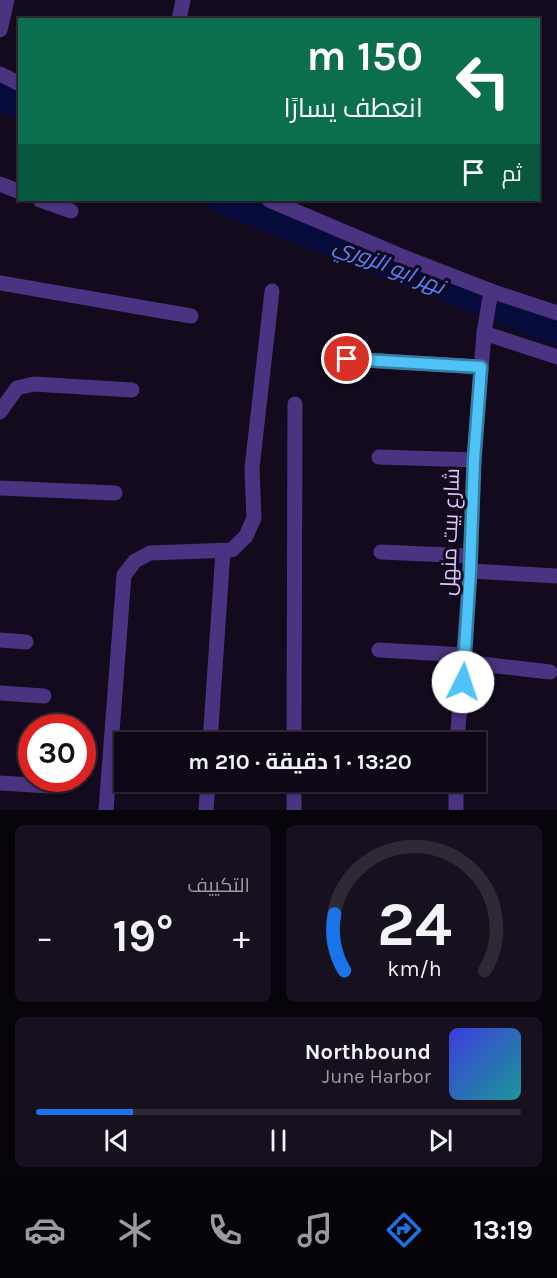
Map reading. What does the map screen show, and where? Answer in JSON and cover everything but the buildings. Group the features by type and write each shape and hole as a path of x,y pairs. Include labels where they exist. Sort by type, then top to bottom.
{"street":[{"path":"0,30 7,0"},
{"path":"179,18 183,0"},
{"path":"0,74 18,83"},
{"path":"0,184 18,191"},
{"path":"43,201 71,211"},
{"path":"271,201 490,296 557,313"},
{"path":"0,283 190,316"},
{"path":"106,810 124,575 135,561 150,553 232,550 246,537 254,518 252,468 272,291"},
{"name":"شارع بيت منهل","path":"459,732 471,564 474,460 484,328 490,296"},
{"path":"484,328 557,357"},
{"path":"347,359 481,367"},
{"path":"0,412 17,388 34,384 132,390"},
{"path":"294,732 295,404"},
{"path":"379,457 474,460"},
{"path":"0,488 115,493"},
{"path":"211,732 223,551"},
{"path":"381,552 557,576"},
{"path":"0,640 26,642"},
{"path":"378,650 465,658 550,672"},
{"path":"0,693 44,696"},
{"path":"0,783 18,784"},
{"path":"206,810 207,792"},
{"path":"294,792 294,810"},
{"path":"456,792 456,810"}],"waterway":[{"name":"نهر ابو الزوري","path":"0,97 18,105"},
{"name":"نهر ابو الزوري","path":"223,201 557,332"}],"route":[{"path":"347,359 481,367 463,682"}]}
